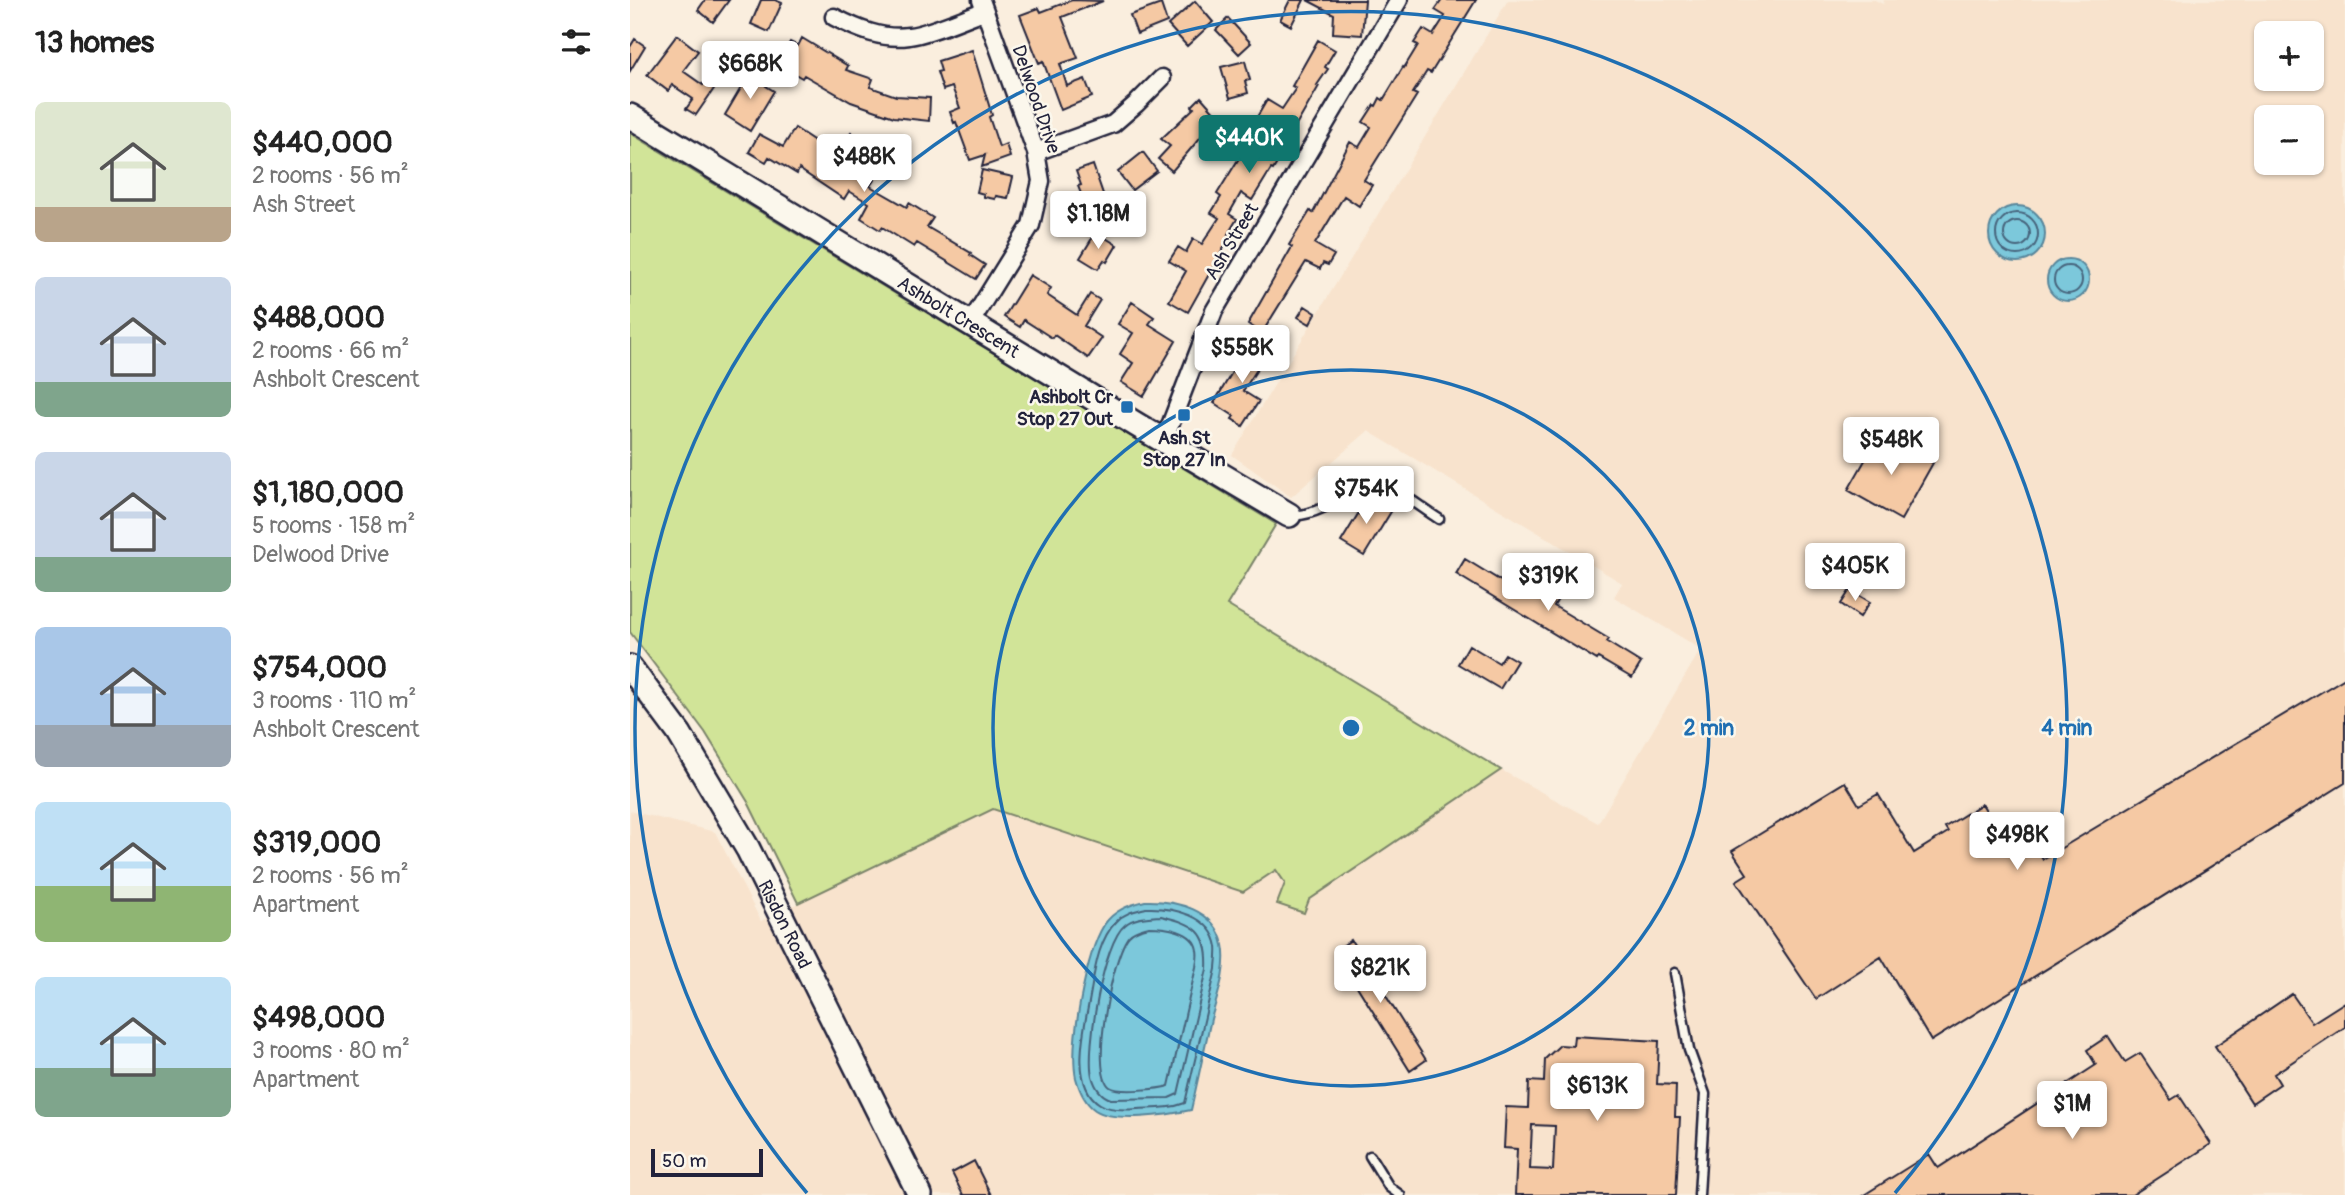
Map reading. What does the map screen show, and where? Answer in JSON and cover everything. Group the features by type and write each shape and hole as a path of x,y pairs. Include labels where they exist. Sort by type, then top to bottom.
{"street":[{"name":"Ash Street","path":"1164,441 1214,311 1399,0"},
{"path":"834,17 856,29 877,34 910,36 982,6"},
{"name":"Delwood Drive","path":"971,322 1031,225 1041,181 1036,152 982,6"},
{"path":"1036,152 1113,124 1161,78"},
{"name":"Ashbolt Crescent","path":"630,116 1289,515"},
{"name":"Risdon Road","path":"630,667 679,733 748,849 920,1195"}],"lane":[{"path":"1289,515 1302,516 1314,512 1368,482 1378,482 1439,519"},
{"path":"1675,972 1689,1051 1705,1094 1699,1195"},
{"path":"1370,1156 1389,1188 1400,1195"}],"shaded area":[{"path":"1508,0 1875,0 1883,4 1884,0 2345,0 2345,1195 630,1195 630,811 715,832 761,921 993,809 1243,892 1276,870 1303,913 1309,900 1501,770 1598,823 1701,649 1614,597 1622,583 1368,431 1291,497 1232,455"}],"green space":[{"path":"630,133 1276,524 1227,605 1501,770 1309,900 1304,913 1277,904 1285,883 1276,870 1243,892 993,809 798,903 748,802 705,732 630,632"}],"water":[{"path":"2011,206 2023,206 2033,210 2041,218 2045,234 2041,250 2033,258 2023,262 2011,262 2001,258 1993,250 1989,240 1989,228 1993,218 2001,210"},
{"path":"2068,259 2083,265 2089,280 2083,295 2068,301 2053,295 2047,280 2053,265"},
{"path":"1145,901 1181,905 1193,909 1212,923 1223,945 1223,973 1191,1110 1156,1116 1115,1116 1091,1107 1079,1087 1074,1063 1077,1022 1085,977 1104,925 1112,915 1122,909"}],"building":[{"path":"705,0 729,0 713,22 698,10"},
{"path":"761,0 782,3 769,32 751,24"},
{"path":"1072,0 1103,1 1062,17 1078,58 1060,64 1067,86 1085,79 1092,97 1061,110 1043,61 1039,63 1020,15 1039,8 1041,12"},
{"path":"1290,0 1304,0 1291,26 1280,20"},
{"path":"1307,0 1365,0 1362,35 1333,33 1334,14"},
{"path":"1442,0 1476,0 1431,73 1427,71 1413,93 1417,95 1364,180 1372,185 1359,206 1344,196 1315,244 1334,255 1328,265 1323,263 1320,269 1306,262 1262,333 1248,324 1292,247 1289,245 1310,211 1313,213 1350,142 1359,147 1371,127 1363,122 1380,98 1383,100 1404,68 1418,45 1414,43 1423,29 1433,35 1445,16 1435,10"},
{"path":"1195,1 1213,22 1187,46 1168,25"},
{"path":"1161,4 1167,22 1137,34 1130,15"},
{"path":"1228,18 1251,43 1239,54 1216,30"},
{"path":"677,35 698,51 683,71 703,85 711,74 720,80 696,115 686,109 693,99 672,85 668,91 647,75"},
{"path":"802,38 848,66 846,70 873,79 870,87 896,96 930,98 929,121 894,117 851,102 773,61 782,46 786,49 790,42 798,46"},
{"path":"635,39 645,46 630,71 630,47"},
{"path":"1318,40 1335,50 1325,67 1328,69 1278,152 1282,155 1252,200 1241,193 1229,214 1237,219 1228,234 1231,235 1188,312 1169,301 1186,271 1169,261 1178,247 1186,252 1193,239 1202,244 1219,218 1211,213 1221,197 1217,194 1244,150 1238,128 1247,134 1267,100 1282,109 1296,88 1292,86"},
{"path":"972,50 999,147 1006,144 1010,157 982,167 985,155 970,160 950,112 960,108 952,87 943,90 937,72 941,71 938,61"},
{"path":"1245,61 1250,80 1245,81 1248,93 1230,98 1221,67"},
{"path":"751,71 769,82 766,86 774,91 750,131 725,115"},
{"path":"1201,97 1225,124 1210,137 1205,132 1172,171 1158,159 1170,146 1161,139 1194,108 1192,106"},
{"path":"795,128 836,155 851,132 861,140 846,163 874,180 870,186 907,207 909,203 933,218 927,227 971,253 970,255 985,265 976,279 917,243 914,247 882,227 880,230 861,218 869,203 849,191 844,199 799,169 797,174 769,157 766,162 749,152 759,134 783,147"},
{"path":"1143,152 1157,171 1132,190 1118,172"},
{"path":"1093,165 1104,197 1085,204 1076,171"},
{"path":"982,170 1013,177 1008,198 984,197 984,194 977,192"},
{"path":"1096,232 1117,245 1107,262 1104,260 1098,269 1080,258"},
{"path":"1030,275 1051,288 1047,295 1077,315 1090,294 1100,300 1084,326 1102,338 1088,358 1054,335 1052,338 1024,320 1020,327 1004,317"},
{"path":"1132,302 1154,317 1149,324 1176,341 1144,396 1121,382 1133,363 1120,354 1133,333 1118,324"},
{"path":"1305,306 1316,313 1310,324 1298,317"},
{"path":"1251,340 1269,351 1243,391 1259,401 1243,426 1232,419 1234,416 1214,403"},
{"path":"1880,434 1933,463 1901,520 1848,490"},
{"path":"1369,496 1392,510 1364,556 1341,542"},
{"path":"1465,559 1506,584 1517,565 1562,592 1554,606 1609,639 1607,642 1641,663 1632,678 1598,658 1597,660 1456,574"},
{"path":"1850,590 1870,602 1860,617 1841,604"},
{"path":"1469,645 1499,663 1505,654 1517,661 1500,689 1458,664"},
{"path":"2345,678 2345,783 1931,1041 1881,957 1816,999 1736,881 1747,874 1732,851 1845,782 1859,805 1878,794 1914,853 1948,832 1945,827 1982,804 2005,841 2025,829 2043,859"},
{"path":"1351,940 1426,1060 1410,1071 1335,951"},
{"path":"2292,994 2312,1023 2345,1002 2345,1027 2274,1074 2280,1084 2252,1103 2215,1046"},
{"path":"1574,1036 1659,1041 1657,1084 1676,1085 1675,1117 1680,1117 1676,1195 1515,1195 1517,1149 1504,1148 1506,1107 1528,1108 1529,1081 1544,1082 1545,1059 1560,1045 1573,1046","holes":["1532,1125 1555,1126 1553,1170 1530,1169"]},
{"path":"2108,1036 2125,1062 2140,1053 2171,1100 2179,1095 2211,1144 2132,1195 1864,1195 1929,1154 1938,1168 2096,1065 2087,1050"},
{"path":"974,1161 991,1195 963,1195 952,1173"}],"place":[{"name":"Ashbolt Cr Stop 27 Out","path":"1127,407"},
{"name":"Ash St Stop 27 In","path":"1184,415"}]}
